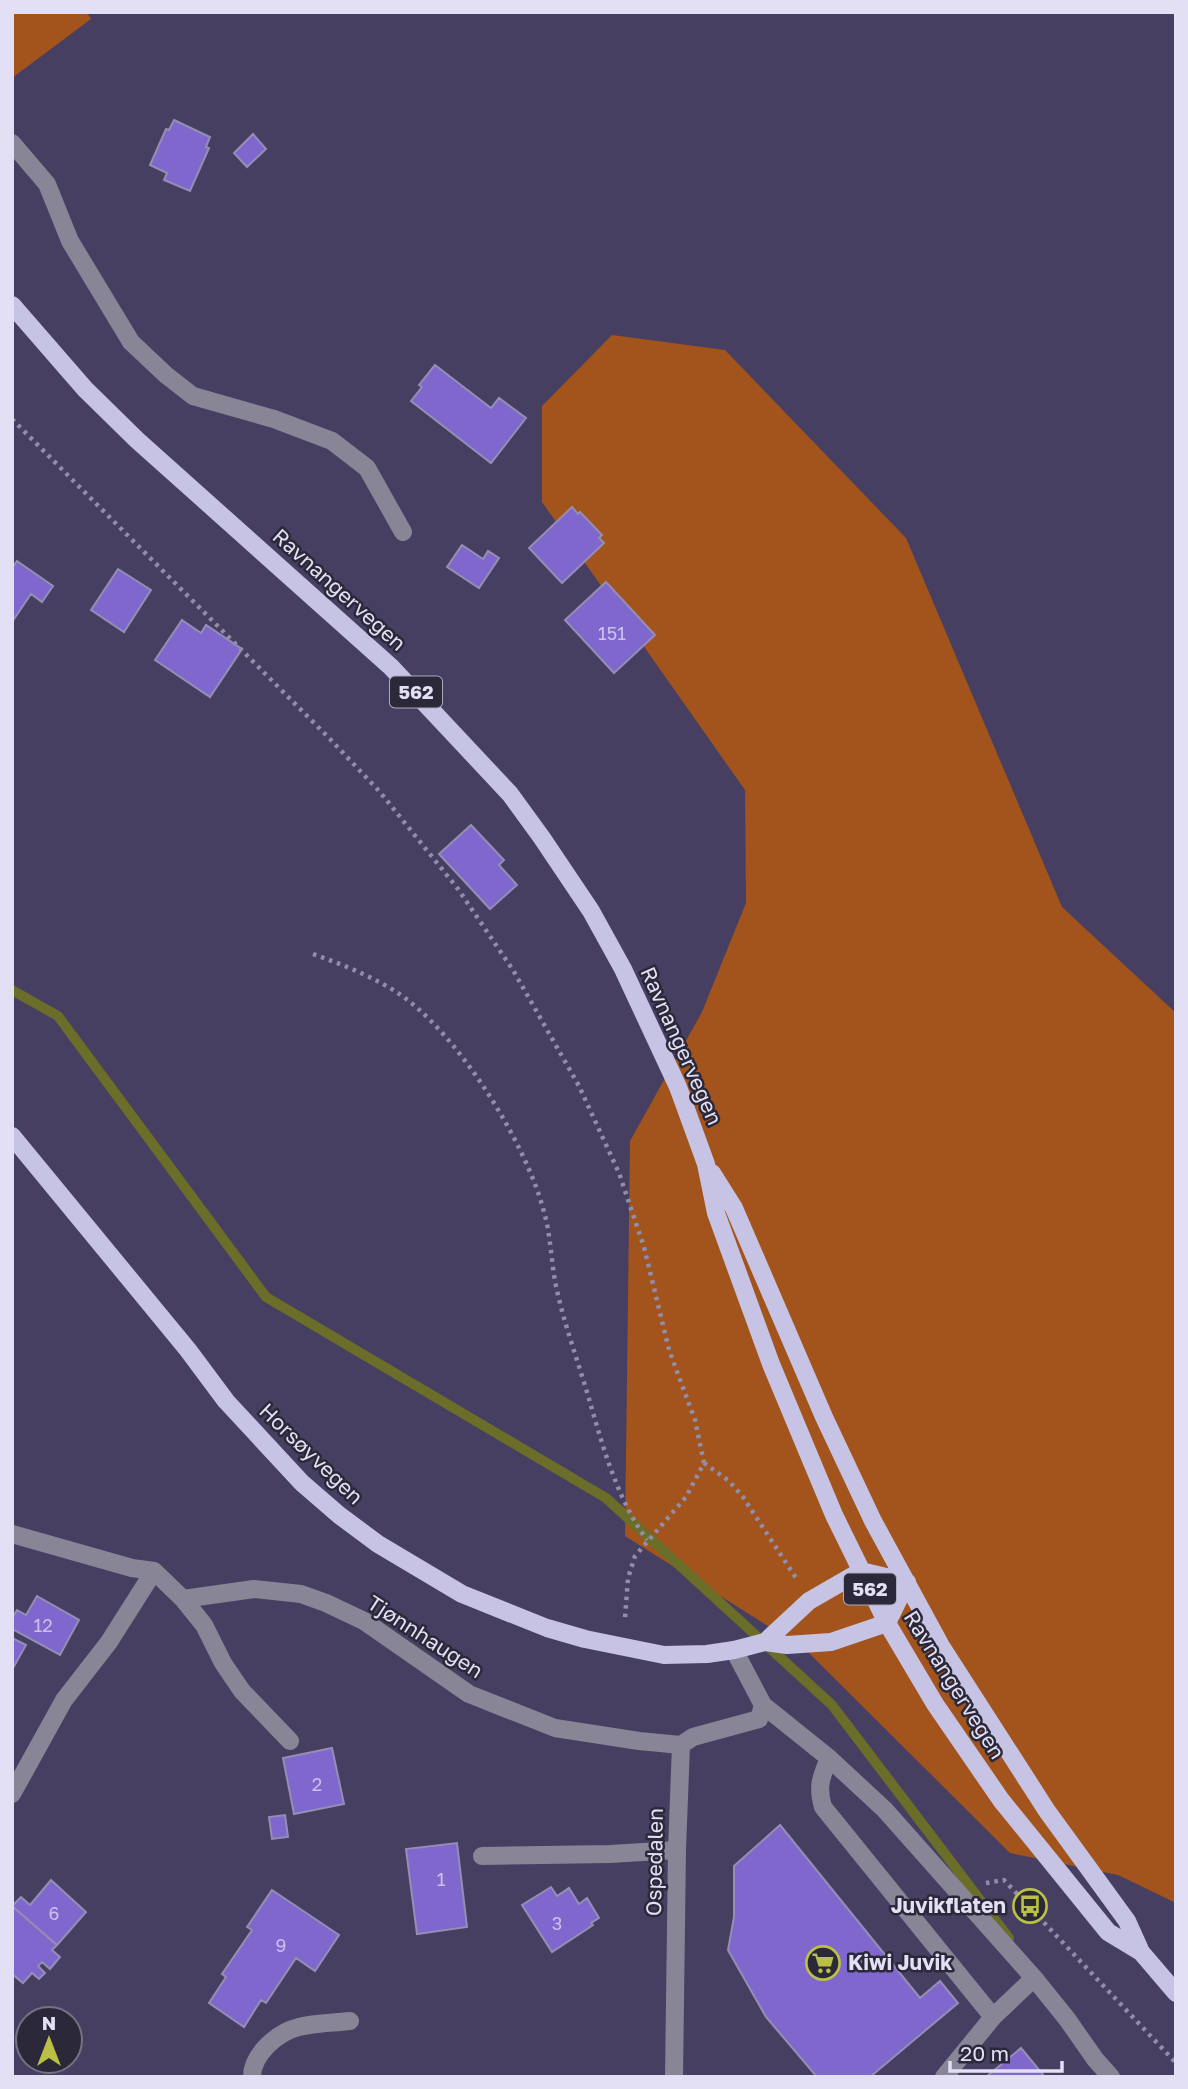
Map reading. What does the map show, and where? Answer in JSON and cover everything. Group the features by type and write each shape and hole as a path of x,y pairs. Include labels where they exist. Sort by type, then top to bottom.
{"main road":[{"name":"Ravnangervegen","path":"12,305 85,389 128,432 391,667 510,794 591,911 623,969 678,1087 706,1164 716,1213 771,1364 803,1446 887,1623 943,1716 1001,1800 1108,1932 1141,1952"},
{"name":"Horsøyvegen","path":"12,1136 188,1350 226,1401 302,1483 378,1544 462,1594 547,1628 664,1655 684,1656 734,1650 765,1642 787,1645 831,1642 887,1623"},
{"name":"Ravnangervegen","path":"706,1164 734,1208 824,1417 873,1521 941,1646 1047,1811 1127,1921 1141,1952 1176,1993"},
{"name":"Horsøyvegen","path":"765,1642 809,1601 861,1571"},
{"path":"861,1571 907,1582 887,1623"}],"street":[{"path":"12,143 47,184 70,241 131,342 193,396 274,419 332,441 367,468 403,532"},
{"path":"12,1534 132,1568 154,1571 183,1599 204,1625 223,1663 242,1691 290,1741"},
{"path":"12,1794 64,1700 109,1642 154,1571"},
{"name":"Tjønnhaugen","path":"183,1599 254,1590 301,1594 363,1622 469,1694 481,1699 555,1728 681,1745"},
{"path":"734,1650 763,1705 830,1758 885,1810 1034,1978 1111,2077"},
{"path":"681,1745 693,1737 759,1720 763,1705"},
{"name":"Ospedalen","path":"674,2077 681,1745"},
{"path":"830,1758 820,1780 818,1792 823,1807 993,2017"},
{"path":"482,1856 677,1850"},
{"path":"944,2077 993,2017 1034,1978"},
{"path":"252,2077 259,2054 296,2027 349,2021"}],"path":[{"path":"12,419 330,739 380,793 458,889 513,970 579,1086 619,1173 644,1247 669,1350 695,1420 704,1463 686,1497 635,1556 628,1578 625,1647"},
{"path":"313,954 349,967 396,992 441,1029 484,1088 526,1159 544,1213 557,1288 601,1441 631,1518 647,1541"},
{"path":"704,1463 729,1481 743,1497 798,1582"},
{"path":"954,1887 1004,1880 1176,2063"}],"shaded area":[{"path":"12,12 87,12 91,19 12,78"},
{"path":"612,335 725,350 906,538 1062,907 1176,1013 1176,1903 1118,1875 1010,1853 806,1650 625,1536 630,1141 702,1012 746,903 745,790 542,502 542,406"}],"building":[{"path":"174,120 210,137 206,147 209,148 190,191 164,180 167,173 150,165 166,129 169,130"},
{"path":"253,134 266,149 247,167 234,153"},
{"path":"435,365 491,408 499,398 526,418 491,463 411,401 422,387 419,385"},
{"path":"572,507 602,535 599,538 604,543 562,583 529,548"},
{"path":"462,545 483,559 488,551 499,558 479,588 447,567"},
{"path":"17,561 53,586 42,602 31,594 12,622 12,568"},
{"path":"118,569 151,590 124,632 91,610"},
{"path":"606,582 655,635 614,673 565,620"},
{"path":"182,620 201,633 206,625 242,649 210,697 155,660"},
{"path":"471,825 504,860 499,865 517,885 490,909 439,854"},
{"path":"37,1596 79,1620 60,1655 12,1629 12,1618 17,1610 26,1615"},
{"path":"12,1638 26,1645 12,1670"},
{"path":"332,1748 344,1804 294,1814 283,1758"},
{"path":"285,1815 288,1837 272,1839 269,1817"},
{"path":"780,1825 920,1998 940,1981 958,2003 870,2077 817,2077 766,2017 728,1950 734,1917 734,1866"},
{"path":"457,1843 467,1927 417,1934 406,1849"},
{"path":"51,1880 86,1912 57,1945 12,1906 21,1897 30,1905"},
{"path":"551,1887 557,1896 569,1888 579,1904 587,1898 599,1918 591,1923 593,1925 552,1952 522,1905"},
{"path":"272,1890 339,1935 315,1971 296,1958 266,2003 261,2000 244,2027 209,2003 226,1977 222,1974 252,1930 247,1927"},
{"path":"12,1906 57,1945 52,1950 60,1957 50,1969 42,1962 38,1966 45,1973 39,1979 32,1973 23,1983 12,1974"},
{"path":"1021,2048 1045,2077 986,2077"}],"waterway":[{"path":"12,990 58,1016 266,1297 606,1498 832,1705 1009,1938"}],"place":[{"name":"Juvikflaten","path":"1030,1906"},
{"name":"Kiwi Juvik","path":"823,1963"}]}
